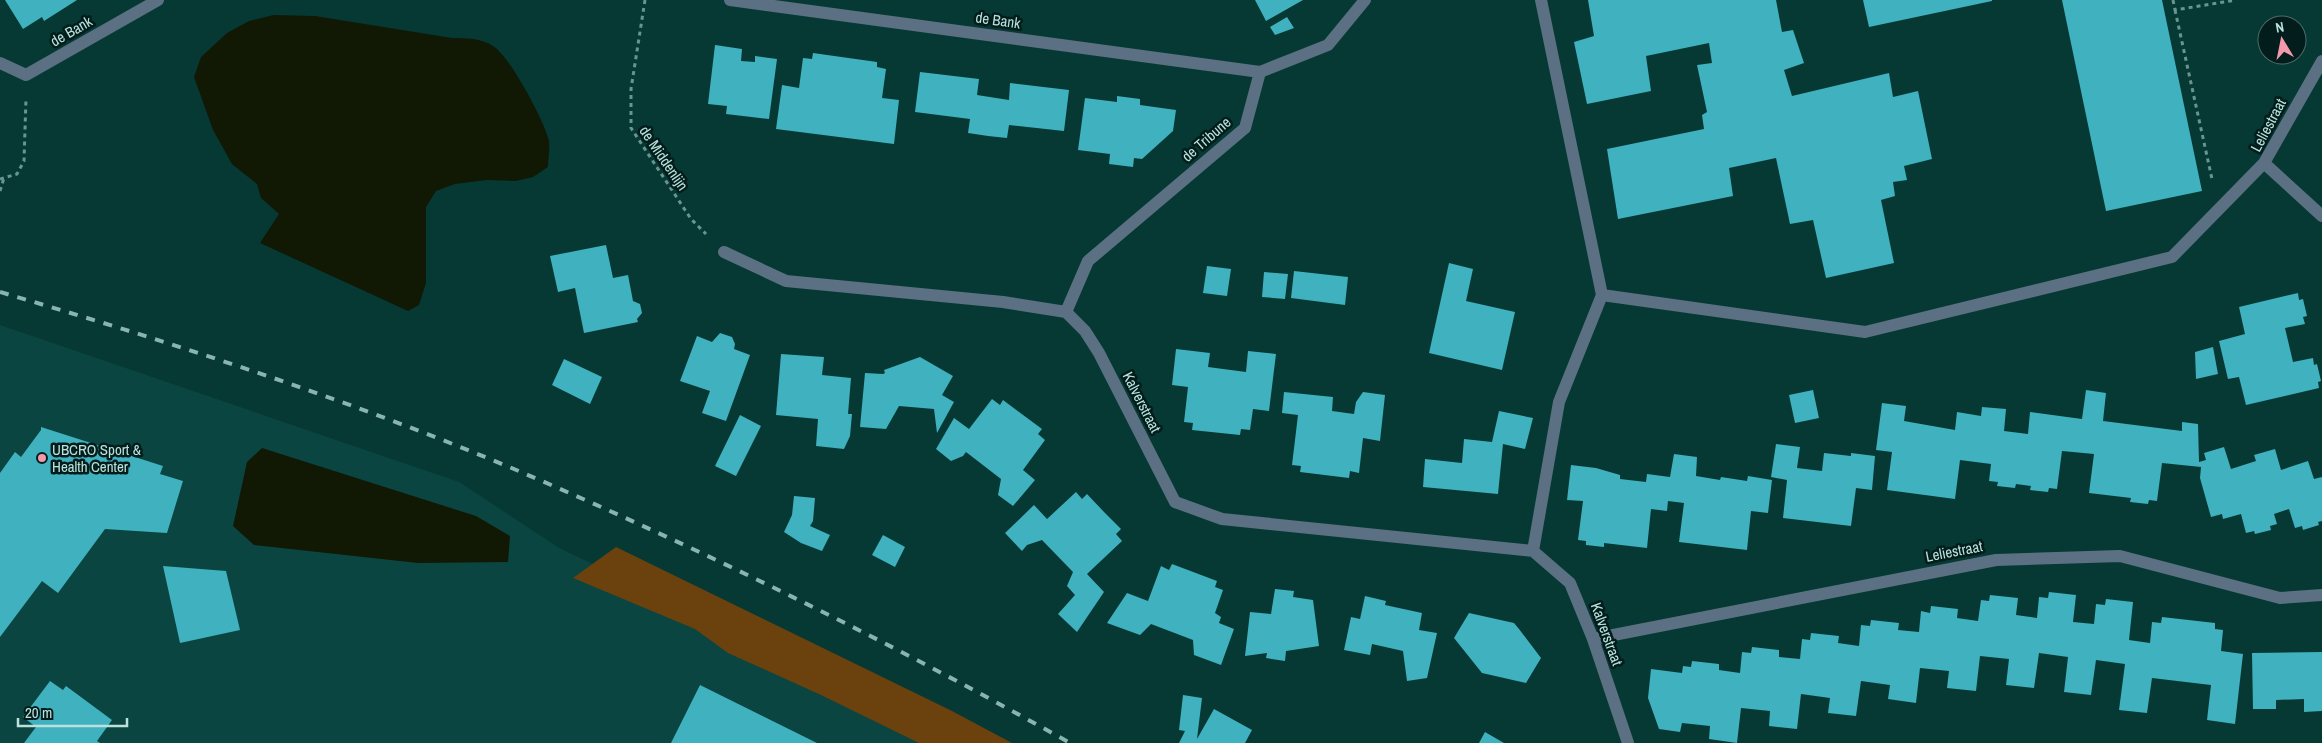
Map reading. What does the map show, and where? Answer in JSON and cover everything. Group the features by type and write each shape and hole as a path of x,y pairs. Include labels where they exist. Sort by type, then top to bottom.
{"street":[{"name":"de Bank","path":"26,75 158,0"},
{"name":"de Bank","path":"730,0 1260,72"},
{"path":"1260,72 1328,44 1364,0"},
{"path":"1533,551 1559,402 1602,295 1541,0"},
{"name":"Leliestraat","path":"2322,61 2264,163 2322,216"},
{"path":"0,63 26,75"},
{"name":"de Tribune","path":"1066,312 1088,261 1245,128 1260,72"},
{"path":"1602,295 1865,332 2172,257 2264,163"},
{"path":"724,252 786,281 1003,302 1066,312"},
{"name":"Kalverstraat","path":"1066,312 1085,331 1099,353 1175,502 1222,519 1533,551 1570,583 1593,639 1628,743"},
{"name":"Leliestraat","path":"1593,639 1996,560 2120,556 2280,598 2322,596"}],"path":[{"name":"de Middenlijn","path":"645,0 631,89 631,128 692,218 724,252"},
{"path":"2173,0 2219,209"},
{"path":"2175,10 2236,0"},
{"path":"0,191 2,179 17,174 24,161 26,75"}],"shaded area":[{"path":"274,15 315,16 452,38 484,41 500,52 508,62 526,90 541,119 549,141 548,167 533,177 516,181 487,180 455,184 436,191 426,207 426,283 419,305 408,311 260,243 279,214 261,198 257,184 232,164 213,130 194,77 201,57 227,33 249,21"},
{"path":"0,325 459,482 559,548 946,730 969,743 0,743"},
{"path":"262,448 476,516 510,536 508,562 418,563 254,545 233,526 247,462"},
{"path":"616,547 952,711 1012,743 919,743 821,695 728,653 695,629 573,578"}],"building":[{"path":"5,0 77,0 44,21 42,17 23,29"},
{"path":"1255,0 1303,0 1266,21"},
{"path":"1588,0 1776,0 1782,32 1793,30 1804,63 1784,70 1792,96 1889,73 1893,97 1918,91 1932,159 1904,166 1907,180 1893,182 1895,196 1881,200 1894,263 1826,278 1813,220 1790,224 1776,158 1729,168 1733,196 1618,219 1607,149 1704,129 1702,115 1707,112 1697,65 1712,63 1709,43 1646,56 1651,91 1587,104 1574,42 1594,36"},
{"path":"1863,0 1992,0 1992,1 1869,27"},
{"path":"2062,0 2162,0 2202,191 2106,211"},
{"path":"1287,17 1294,28 1275,35 1270,27"},
{"path":"715,45 742,49 741,61 755,62 755,56 777,59 769,119 726,114 727,106 708,104"},
{"path":"813,53 877,62 877,67 886,69 882,98 899,100 894,144 776,129 782,85 799,88 803,58 812,59"},
{"path":"920,72 979,79 977,95 1009,100 1010,83 1069,90 1064,131 1009,125 1007,138 988,136 968,133 970,119 915,112"},
{"path":"1117,96 1140,99 1140,105 1176,110 1173,131 1142,159 1134,158 1133,167 1109,164 1110,154 1078,150 1085,98 1117,102"},
{"path":"606,245 613,278 628,275 633,301 640,304 642,313 637,319 638,322 584,333 575,288 558,292 550,256"},
{"path":"1449,263 1473,269 1466,301 1515,312 1502,370 1429,353"},
{"path":"1207,266 1231,269 1227,296 1203,293"},
{"path":"1294,271 1348,277 1345,305 1291,298"},
{"path":"1264,272 1288,274 1285,299 1262,297"},
{"path":"2298,293 2299,300 2303,299 2307,316 2303,317 2305,324 2285,328 2293,362 2313,358 2314,365 2317,364 2321,381 2318,382 2319,388 2246,405 2239,377 2228,379 2219,341 2245,334 2239,307"},
{"path":"720,333 732,337 735,344 734,349 750,355 726,421 702,413 710,391 680,381 697,336 712,342"},
{"path":"2213,347 2218,374 2196,379 2195,352"},
{"path":"1176,349 1210,353 1208,367 1246,372 1248,351 1276,354 1269,411 1253,409 1250,430 1241,429 1240,435 1192,430 1193,423 1184,422 1188,387 1172,385"},
{"path":"781,354 824,357 822,375 851,378 848,414 852,414 850,436 844,449 816,446 818,419 776,415"},
{"path":"920,357 953,376 942,395 954,402 937,433 934,409 899,406 886,429 860,427 865,373 883,374 885,373 884,370"},
{"path":"564,359 602,377 590,404 552,385"},
{"path":"1813,390 1819,418 1795,423 1789,395"},
{"path":"2086,390 2106,393 2103,421 2182,431 2182,422 2198,424 2199,462 2206,460 2204,453 2224,447 2231,469 2256,461 2254,455 2275,449 2281,470 2308,461 2314,479 2322,477 2322,521 2318,522 2319,525 2303,530 2302,526 2295,528 2289,509 2274,514 2277,524 2270,526 2271,530 2255,534 2254,531 2246,533 2241,514 2223,519 2222,514 2211,517 2200,478 2201,467 2162,463 2157,501 2149,500 2148,504 2130,502 2131,498 2089,493 2094,454 2062,451 2057,489 2049,488 2048,492 2030,490 2031,486 2016,484 2015,488 1997,486 1998,482 1989,481 1991,464 1960,460 1955,499 1887,490 1892,452 1876,450 1882,403 1906,406 1904,421 1955,430 1957,412 1981,416 1982,407 2006,409 2004,431 2028,434 2030,412 2082,419"},
{"path":"1284,392 1333,397 1332,411 1354,414 1356,402 1363,392 1385,395 1380,441 1363,438 1359,473 1350,471 1349,478 1300,472 1301,466 1292,465 1298,415 1282,413"},
{"path":"992,399 1000,405 1003,400 1042,429 1038,434 1045,440 1023,470 1035,480 1013,506 998,495 1001,479 966,452 963,456 951,461 936,449 954,418 969,429"},
{"path":"1499,411 1533,418 1525,449 1503,444 1498,494 1423,487 1425,459 1462,463 1464,439 1492,442"},
{"path":"740,415 761,426 736,476 715,466"},
{"path":"41,427 163,466 160,474 183,481 167,533 105,529 58,593 42,581 0,637 0,473 15,452 21,457 41,430"},
{"path":"1776,444 1800,447 1797,468 1822,471 1824,453 1851,456 1851,453 1875,456 1872,490 1856,488 1851,526 1783,518 1787,480 1771,477"},
{"path":"1674,454 1697,457 1696,476 1720,480 1721,477 1747,481 1748,476 1772,480 1768,513 1751,511 1747,550 1679,542 1684,503 1668,501 1667,511 1651,509 1647,548 1604,543 1604,547 1586,545 1586,541 1578,540 1583,501 1567,500 1571,465 1596,468 1620,475 1620,479 1646,482 1647,474 1670,477"},
{"path":"1076,492 1082,499 1087,494 1121,529 1116,534 1122,541 1087,574 1104,592 1077,632 1058,614 1075,595 1067,586 1073,572 1042,540 1027,545 1022,551 1005,533 1034,505 1047,519"},
{"path":"794,496 815,498 813,521 810,526 830,535 822,551 801,543 784,532 792,515"},
{"path":"883,535 905,547 895,567 872,555"},
{"path":"1172,564 1217,581 1215,587 1223,590 1215,613 1221,617 1219,623 1234,629 1221,665 1194,655 1193,640 1151,624 1140,635 1107,623 1127,593 1148,601 1161,566 1169,570"},
{"path":"163,566 226,571 240,630 180,643"},
{"path":"1275,589 1294,591 1293,597 1313,600 1319,646 1286,651 1285,661 1266,658 1267,653 1245,656 1250,612 1271,614"},
{"path":"2049,592 2076,595 2073,622 2094,624 2096,604 2105,605 2106,599 2133,602 2129,640 2150,643 2152,622 2161,623 2162,617 2215,623 2215,629 2223,630 2221,651 2243,654 2235,724 2207,720 2211,685 2152,678 2147,713 2119,710 2125,664 2096,660 2091,695 2064,692 2068,657 2039,653 2034,688 2006,685 2009,659 1980,656 1976,691 1947,688 1949,671 1920,668 1916,703 1888,699 1890,685 1861,681 1856,716 1828,713 1830,698 1801,694 1797,729 1769,726 1770,711 1741,708 1737,743 1709,739 1710,726 1682,723 1680,732 1659,729 1648,698 1651,669 1682,673 1683,666 1691,667 1692,661 1719,664 1719,670 1740,673 1742,652 1751,653 1752,647 1779,650 1779,657 1800,659 1802,639 1810,640 1811,633 1839,636 1838,643 1859,646 1861,625 1870,626 1871,620 1899,623 1898,630 1919,632 1921,611 1930,613 1931,606 1958,609 1957,618 1978,621 1981,600 1989,601 1990,595 2018,598 2016,615 2037,618 2039,597 2048,598"},
{"path":"1365,596 1386,601 1385,605 1422,613 1419,630 1437,633 1427,678 1407,681 1403,651 1372,644 1370,655 1344,650 1351,617 1360,619"},
{"path":"1469,613 1514,623 1519,629 1541,658 1526,683 1482,673 1454,638"},
{"path":"2322,652 2322,711 2304,712 2304,699 2276,700 2276,709 2253,709 2252,653"},
{"path":"50,681 63,690 66,686 112,720 97,741 100,743 24,743 36,727 23,717"},
{"path":"700,685 817,743 671,743"},
{"path":"1183,695 1202,698 1197,739 1214,709 1252,730 1245,743 1179,743 1185,731 1179,730"},
{"path":"1485,732 1504,743 1479,743"}],"railway":[{"path":"0,292 260,373 388,419 514,469 656,532 796,598 934,669 1070,743"}],"place":[{"name":"UBCRO Sport & Health Center","path":"42,458"}]}
